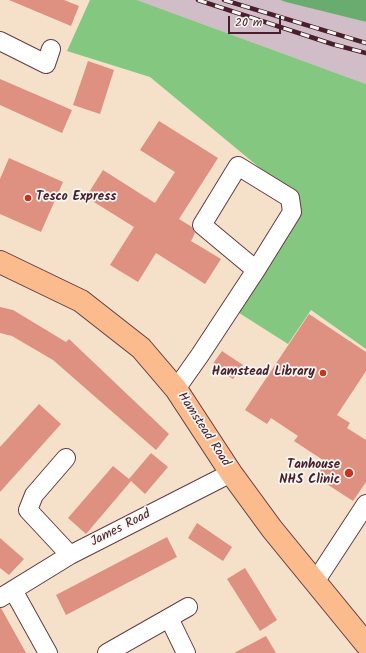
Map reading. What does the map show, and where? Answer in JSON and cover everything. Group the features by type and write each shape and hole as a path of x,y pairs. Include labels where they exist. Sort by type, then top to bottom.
{"main road":[{"name":"Hamstead Road","path":"0,262 81,301 141,348 176,389 231,473 272,529 366,644"}],"street":[{"path":"0,41 46,64 51,49"},
{"path":"176,389 256,270 292,212 290,198 238,166 202,225 256,270"},
{"path":"66,458 34,495 28,510 70,555"},
{"name":"James Road","path":"48,653 7,594 70,555 231,473"},
{"path":"315,582 366,504"},
{"path":"108,653 188,607"},
{"path":"168,618 186,653"}],"shaded area":[{"path":"137,0 280,0 366,22 366,84"}],"green space":[{"path":"90,0 137,0 366,84 366,349 311,310 288,344 236,311 295,197 150,77 67,51"},
{"path":"280,0 366,0 366,22 286,2"}],"building":[{"path":"9,0 64,0 79,6 71,26"},
{"path":"88,61 114,70 100,114 73,105"},
{"path":"0,79 72,110 62,133 0,105"},
{"path":"159,121 218,158 179,219 192,227 195,233 191,241 221,259 205,284 156,253 138,282 110,265 134,227 86,197 103,170 155,203 175,172 140,150"},
{"name":"Tesco Express","path":"9,158 63,182 41,232 0,214 0,179"},
{"path":"0,307 13,310 66,342 69,339 169,434 156,450 53,360 12,336 0,333"},
{"path":"309,314 366,352 366,371 337,415 350,423 347,428 366,440 366,482 353,501 316,477 326,462 294,441 298,436 271,418 267,424 245,410"},
{"path":"222,351 243,365 233,379 212,365"},
{"path":"39,404 61,424 0,492 0,447"},
{"path":"151,453 168,467 145,494 131,481 86,534 68,518 113,466 129,479"},
{"path":"197,523 232,547 223,561 188,538"},
{"path":"167,537 177,557 66,615 56,595"},
{"path":"0,538 24,559 9,575 0,568"},
{"path":"245,568 277,620 260,631 227,579"},
{"path":"1,608 26,653 0,653"},
{"path":"266,636 276,653 234,653"}],"railway":[{"path":"198,0 332,44 366,53"},
{"path":"224,0 366,43"}],"place":[{"name":"Tesco Express","path":"28,198"},
{"name":"Hamstead Library","path":"323,373"},
{"name":"Tanhouse NHS Clinic","path":"349,473"}]}
